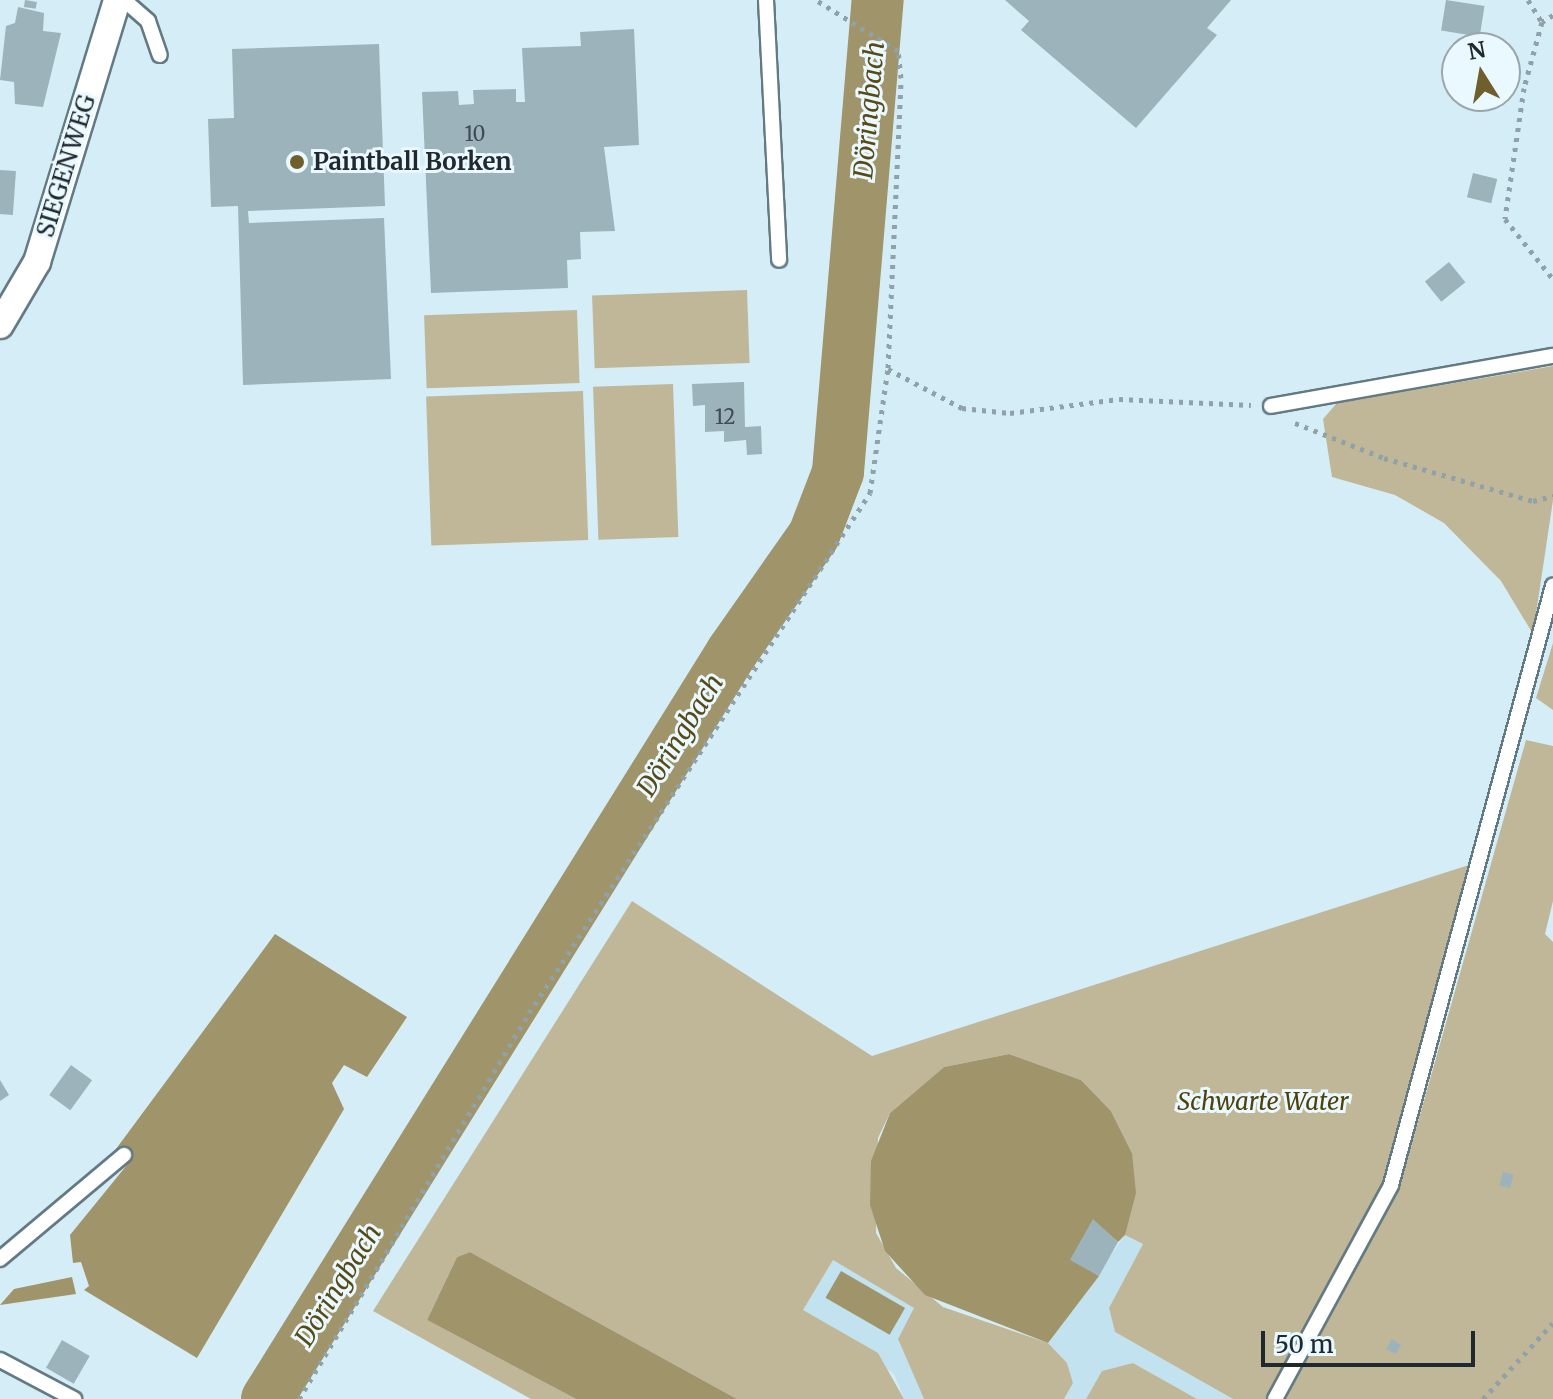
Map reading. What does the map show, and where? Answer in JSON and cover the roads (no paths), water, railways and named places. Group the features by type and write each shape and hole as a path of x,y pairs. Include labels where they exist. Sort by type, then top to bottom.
{"street":[{"name":"SIEGENWEG","path":"0,325 37,262 117,0"}],"lane":[{"path":"124,0 148,21 160,55"},
{"path":"766,0 779,260"},
{"path":"1271,406 1553,356"},
{"path":"1275,1399 1391,1185 1553,586"},
{"path":"0,1259 124,1155"},
{"path":"0,1360 74,1399"}],"waterway":[{"name":"Döringbach","path":"267,1399 732,652 814,535 838,472 878,0"}],"place":[{"name":"Paintball Borken","path":"297,162"}],"park label":[{"name":"Schwarte Water","path":"1263,1102"}]}
